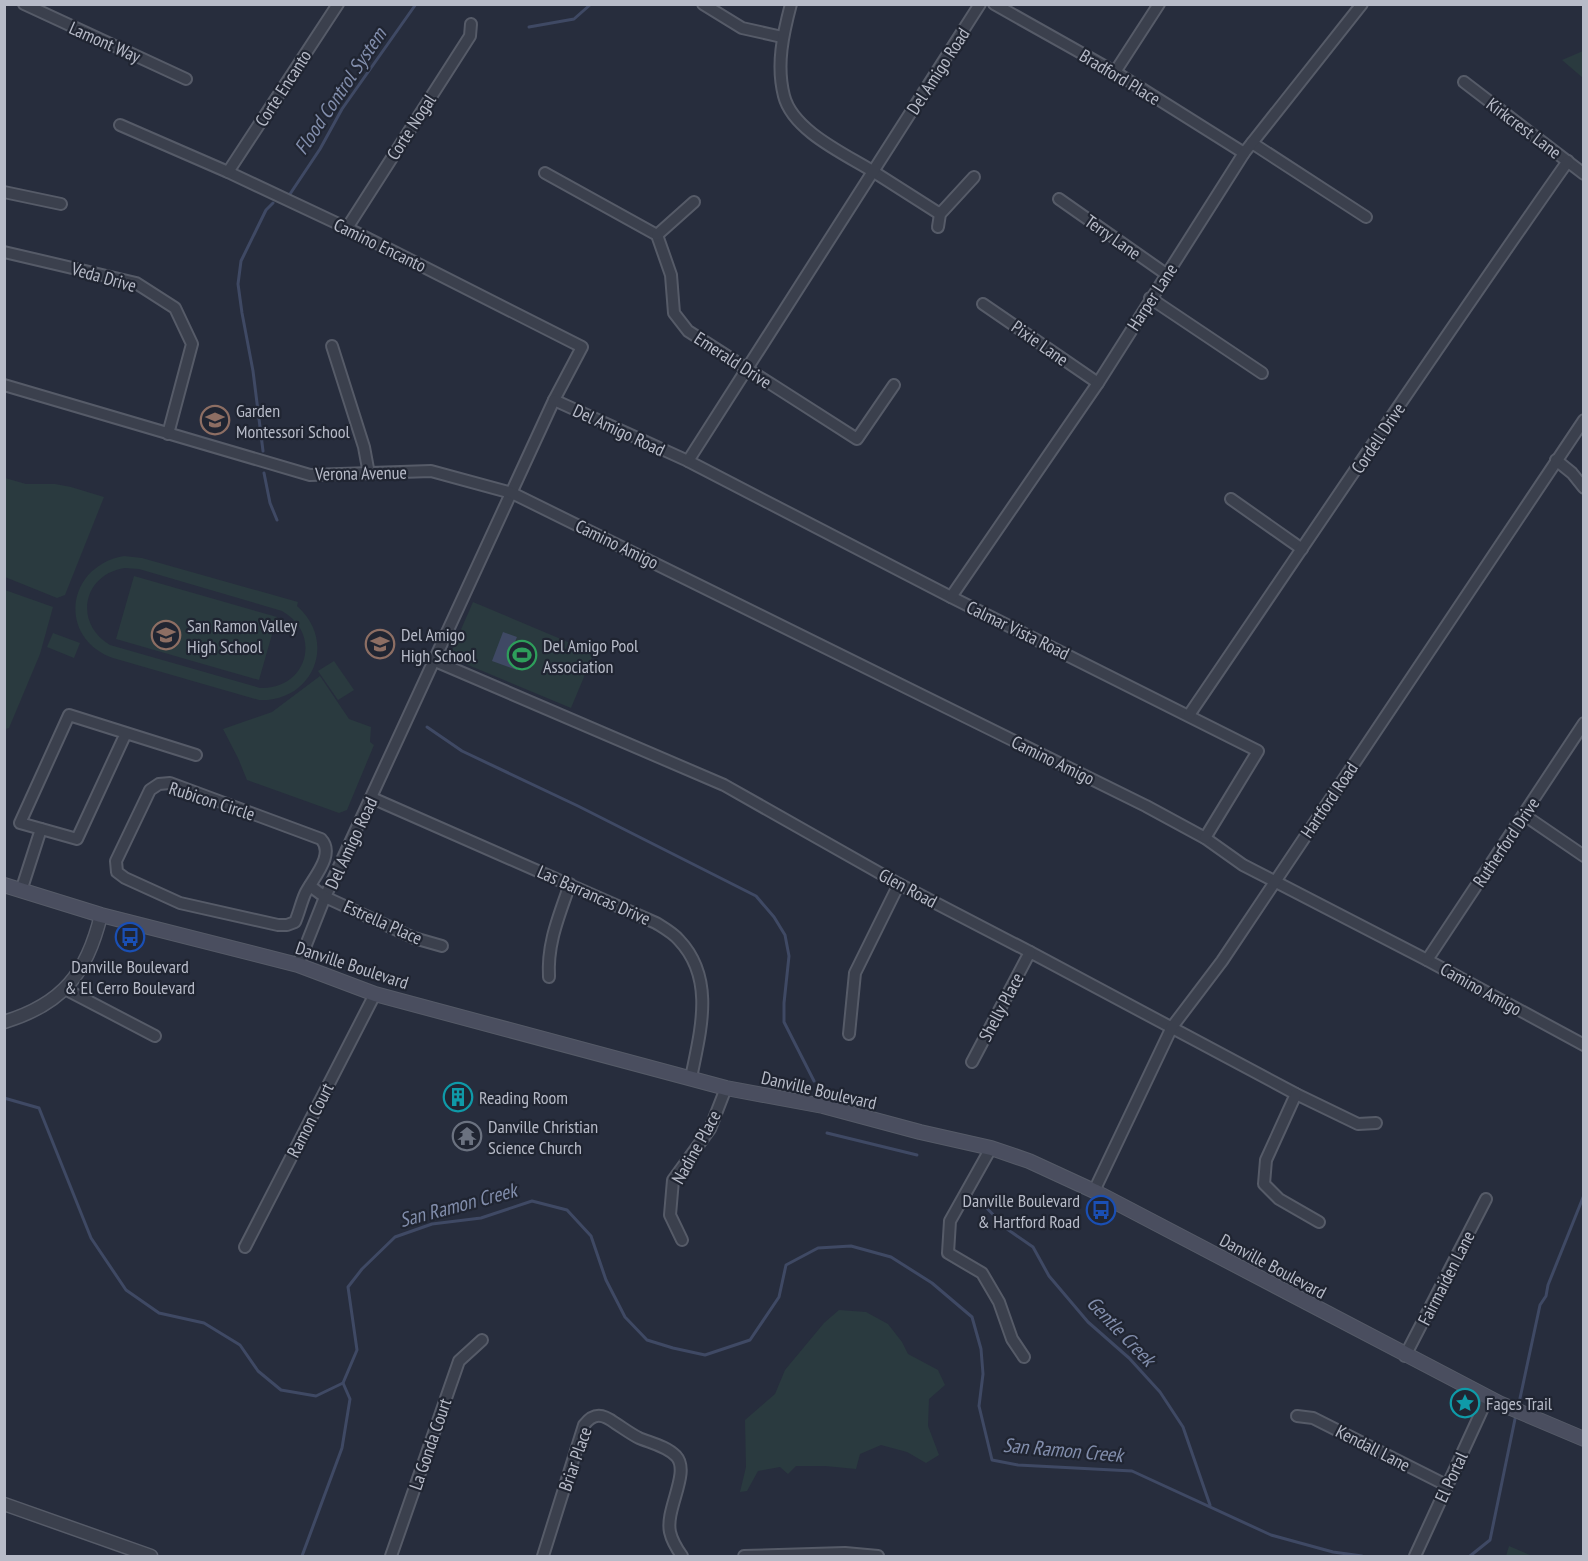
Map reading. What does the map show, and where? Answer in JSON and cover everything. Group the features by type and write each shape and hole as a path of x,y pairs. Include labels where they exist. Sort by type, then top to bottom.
{"main road":[{"name":"Danville Boulevard","path":"4,885 101,915 298,965 375,994 726,1088 824,1106 920,1132 991,1148 1029,1161 1094,1191 1406,1356 1488,1397 1584,1439"}],"street":[{"name":"Lamont Way","path":"24,4 186,79"},
{"name":"Corte Encanto","path":"228,172 338,4"},
{"path":"703,4 742,28 782,37"},
{"path":"791,4 782,37 781,70 784,98 795,117 816,136 940,214"},
{"name":"Del Amigo Road","path":"298,965 325,897 555,400 688,462 980,4"},
{"name":"Bradford Place","path":"994,4 1114,72 1244,153"},
{"path":"1114,72 1159,4"},
{"name":"Harper Lane","path":"951,597 1098,383 1244,153 1362,4"},
{"name":"Corte Nogal","path":"347,228 470,36 471,24"},
{"name":"Kirkcrest Lane","path":"1464,82 1584,174"},
{"name":"Camino Encanto","path":"120,125 228,172 347,228 582,347 555,400"},
{"path":"1252,143 1366,217"},
{"name":"Cordell Drive","path":"1189,715 1475,293 1568,161"},
{"path":"545,173 657,235 694,202"},
{"path":"938,227 940,214 974,177"},
{"path":"4,192 61,204"},
{"name":"Terry Lane","path":"1059,200 1166,274"},
{"name":"Emerald Drive","path":"657,235 671,275 674,313 688,331 747,370 857,439 894,385"},
{"name":"Veda Drive","path":"4,252 136,284 175,308 192,344 168,434"},
{"path":"1150,298 1262,373"},
{"name":"Pixie Lane","path":"983,304 1098,383"},
{"path":"332,346 364,447 369,474"},
{"name":"Verona Avenue","path":"4,385 310,475 432,471 512,493"},
{"name":"Hartford Road","path":"1094,1191 1172,1027 1222,961 1584,420"},
{"path":"1556,460 1572,473 1584,488"},
{"name":"Calmar Vista Road","path":"688,462 1258,751 1204,838"},
{"name":"Camino Amigo","path":"512,493 1146,806 1204,838 1243,865 1274,882 1427,960 1584,1045"},
{"path":"1231,499 1302,549"},
{"name":"Glen Road","path":"435,661 723,785 899,884 1296,1094 1358,1124 1376,1123"},
{"path":"126,733 77,839 20,823 69,715 196,755"},
{"name":"Rutherford Drive","path":"1427,960 1584,723"},
{"name":"Rubicon Circle","path":"170,783 321,839 326,844 326,852 310,886 295,922 287,926 278,925 180,903 121,876 117,872 116,861 150,790 159,784 170,783"},
{"name":"Las Barrancas Drive","path":"372,798 656,923 679,939 691,956 702,983 702,1023 691,1078"},
{"path":"1524,815 1584,856"},
{"path":"21,891 40,829"},
{"path":"549,977 548,956 552,935 570,884"},
{"path":"849,1034 855,973 899,884"},
{"path":"310,886 325,897"},
{"name":"Estrella Place","path":"325,897 414,938 441,946"},
{"path":"4,1022 38,1010 65,989 85,964 101,915"},
{"name":"Shelly Place","path":"972,1062 1030,952"},
{"path":"65,989 155,1036"},
{"name":"Ramon Court","path":"245,1247 375,994"},
{"name":"Nadine Place","path":"682,1240 670,1215 673,1180 710,1129 726,1088"},
{"path":"1296,1094 1266,1160 1264,1184 1279,1199 1319,1222"},
{"path":"991,1148 950,1221 948,1253 982,1273 999,1302 1012,1339 1024,1357"},
{"name":"Fairmaiden Lane","path":"1406,1356 1486,1199"},
{"name":"La Gonda Court","path":"392,1557 459,1360 482,1340"},
{"name":"El Portal","path":"1415,1557 1488,1397"},
{"name":"Briar Place","path":"543,1557 584,1425 590,1418 598,1415 608,1418 637,1437 667,1449 678,1458 682,1471 670,1516 670,1531 682,1557"},
{"name":"Kendall Lane","path":"1297,1416 1313,1418 1448,1486"},
{"path":"4,1504 151,1557"},
{"path":"744,1557 844,1553 878,1557"}],"shaded area":[{"path":"1583,51 1583,78 1562,60"},
{"path":"5,478 26,484 55,484 71,487 104,497 65,595 57,598 5,577"},
{"path":"124,556 142,558 298,602 297,606 309,620 316,636 317,652 314,667 306,681 293,691 278,698 259,700 113,658 95,648 83,635 77,620 76,603 80,587 90,573 105,562","holes":["125,568 139,569 282,611 295,621 302,633 305,646 304,659 298,671 289,680 276,686 260,688 110,645 98,636 87,613 92,589 100,579 111,572"]},
{"path":"134,576 277,617 259,680 116,639"},
{"path":"5,590 53,607 40,654 9,728 5,729"},
{"name":"Del Amigo Pool Association","path":"473,602 594,653 571,708 449,657"},
{"path":"53,633 80,643 74,658 47,647"},
{"path":"334,661 354,690 338,700 318,671"},
{"path":"320,676 349,719 371,727 370,742 374,745 347,810 339,813 247,780 223,729 272,712"},
{"path":"839,1310 866,1312 888,1324 908,1354 938,1370 945,1385 929,1399 928,1426 939,1455 926,1463 907,1452 881,1445 860,1454 856,1469 796,1466 788,1474 780,1467 758,1471 747,1491 740,1492 746,1467 745,1420 775,1394 785,1370 824,1323"},
{"path":"1509,1546 1530,1555 1506,1556"}],"water":[{"path":"503,632 517,637 509,656 521,660 517,670 492,661"}],"waterway":[{"name":"Flood Control System","path":"290,194 320,149 342,109 416,4"},
{"path":"529,27 574,19 591,4"},
{"name":"Flood Control System","path":"263,451 253,371 238,284 241,261 266,210 273,203"},
{"name":"Flood Control System","path":"264,473 270,503 277,520"},
{"path":"427,727 462,751 578,806 756,896 774,917 785,935 789,956 784,1022 814,1081"},
{"name":"San Ramon Creek","path":"4,1098 39,1108 91,1238 126,1290 159,1313 204,1323 240,1345 258,1371 281,1390 316,1396 343,1383 357,1350 348,1287 362,1269 395,1237 432,1224 481,1218 532,1201 567,1210 591,1236 606,1280 625,1317 647,1340 705,1355 750,1340 779,1297 786,1265 818,1248 851,1246 891,1257 932,1283 972,1317 981,1349 983,1374 979,1406 992,1460 1018,1465 1132,1471 1271,1535 1333,1552 1362,1556"},
{"path":"827,1133 917,1155"},
{"path":"1519,1403 1540,1305 1546,1296 1548,1285 1584,1195"},
{"name":"Gentle Creek","path":"978,1199 1007,1229 1033,1247 1049,1276 1088,1322 1129,1358 1160,1392 1183,1427 1210,1505"},
{"path":"302,1556 342,1448 350,1399 343,1383"},
{"path":"1470,1556 1490,1540 1515,1419"}],"place":[{"name":"Garden Montessori School","path":"215,420"},
{"name":"San Ramon Valley High School","path":"166,635"},
{"name":"Del Amigo High School","path":"380,644"},
{"name":"Del Amigo Pool Association","path":"522,655"},
{"name":"Danville Boulevard & El Cerro Boulevard","path":"130,937"},
{"name":"Reading Room","path":"458,1097"},
{"name":"Danville Christian Science Church","path":"467,1136"},
{"name":"Danville Boulevard & Hartford Road","path":"1101,1210"},
{"name":"Fages Trail","path":"1465,1403"}]}
